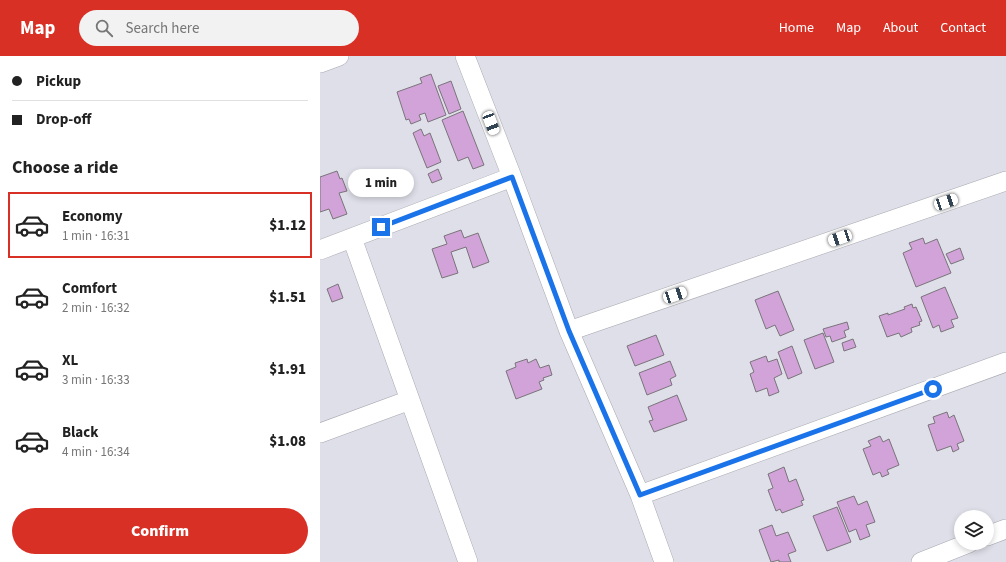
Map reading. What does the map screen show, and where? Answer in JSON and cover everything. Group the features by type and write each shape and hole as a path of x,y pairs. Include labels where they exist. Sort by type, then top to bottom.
{"street":[{"path":"320,63 339,56"},
{"path":"465,56 569,331 640,495 664,562"},
{"path":"320,250 512,177"},
{"path":"569,331 1006,181"},
{"path":"352,238 468,562"},
{"path":"640,495 1006,362"},
{"path":"320,433 410,400"},
{"path":"994,533 1006,528"},
{"path":"921,562 954,549"}],"building":[{"path":"431,74 446,115 428,122 425,113 419,115 421,120 411,124 409,119 406,120 397,92 422,83 420,78"},
{"path":"451,81 461,109 449,114 438,86"},
{"path":"463,111 484,165 473,169 468,157 458,161 442,120"},
{"path":"421,129 424,136 430,133 441,162 427,168 413,133"},
{"path":"438,169 442,179 432,183 428,174"},
{"path":"337,171 340,179 342,178 347,191 339,193 347,214 333,219 329,209 320,212 320,177"},
{"path":"461,230 464,238 478,233 489,262 473,268 466,247 451,252 458,273 442,278 432,249 447,244 444,236"},
{"path":"923,238 925,244 937,239 951,273 916,287 903,253 912,249 909,243"},
{"path":"960,248 964,259 951,264 946,254"},
{"path":"338,284 343,298 332,302 327,289"},
{"path":"945,287 958,318 951,320 954,327 941,332 939,325 933,328 921,297"},
{"path":"778,291 794,330 780,336 775,325 766,329 755,300"},
{"path":"912,304 913,308 916,307 922,321 919,322 920,325 911,328 912,332 901,337 899,333 887,337 879,316 888,313 888,315 905,309 904,307"},
{"path":"847,322 849,329 844,331 846,337 832,342 830,336 826,337 823,329"},
{"path":"823,333 834,362 815,369 804,340"},
{"path":"656,335 664,355 635,366 627,346"},
{"path":"853,339 856,347 844,351 842,343"},
{"path":"792,346 802,373 788,379 778,352"},
{"path":"766,356 768,362 777,359 782,374 774,378 779,392 769,396 767,388 756,392 750,374 754,372 750,362"},
{"path":"527,359 528,363 536,359 540,368 549,365 552,375 543,378 544,380 539,382 542,389 516,399 506,371 516,367 515,363"},
{"path":"670,361 676,376 670,379 672,385 647,395 639,373"},
{"path":"677,395 687,420 654,432 649,421 653,420 648,407"},
{"path":"947,412 949,418 954,415 964,441 957,444 959,449 953,452 951,446 937,451 928,425 935,423 933,417"},
{"path":"880,436 883,442 889,439 899,465 887,470 889,474 882,477 880,472 873,475 863,449 871,446 868,441"},
{"path":"784,467 789,482 796,479 804,500 801,501 803,505 782,513 780,509 776,511 768,490 773,488 768,474"},
{"path":"854,496 858,505 867,501 875,522 866,525 870,536 860,540 856,529 849,532 837,502"},
{"path":"837,507 851,542 827,551 813,516"},
{"path":"772,525 776,536 788,532 796,551 788,554 791,562 779,562 779,560 771,562 759,530"}],"route":[{"path":"381,227 512,177 569,331 640,495 933,389"}]}
